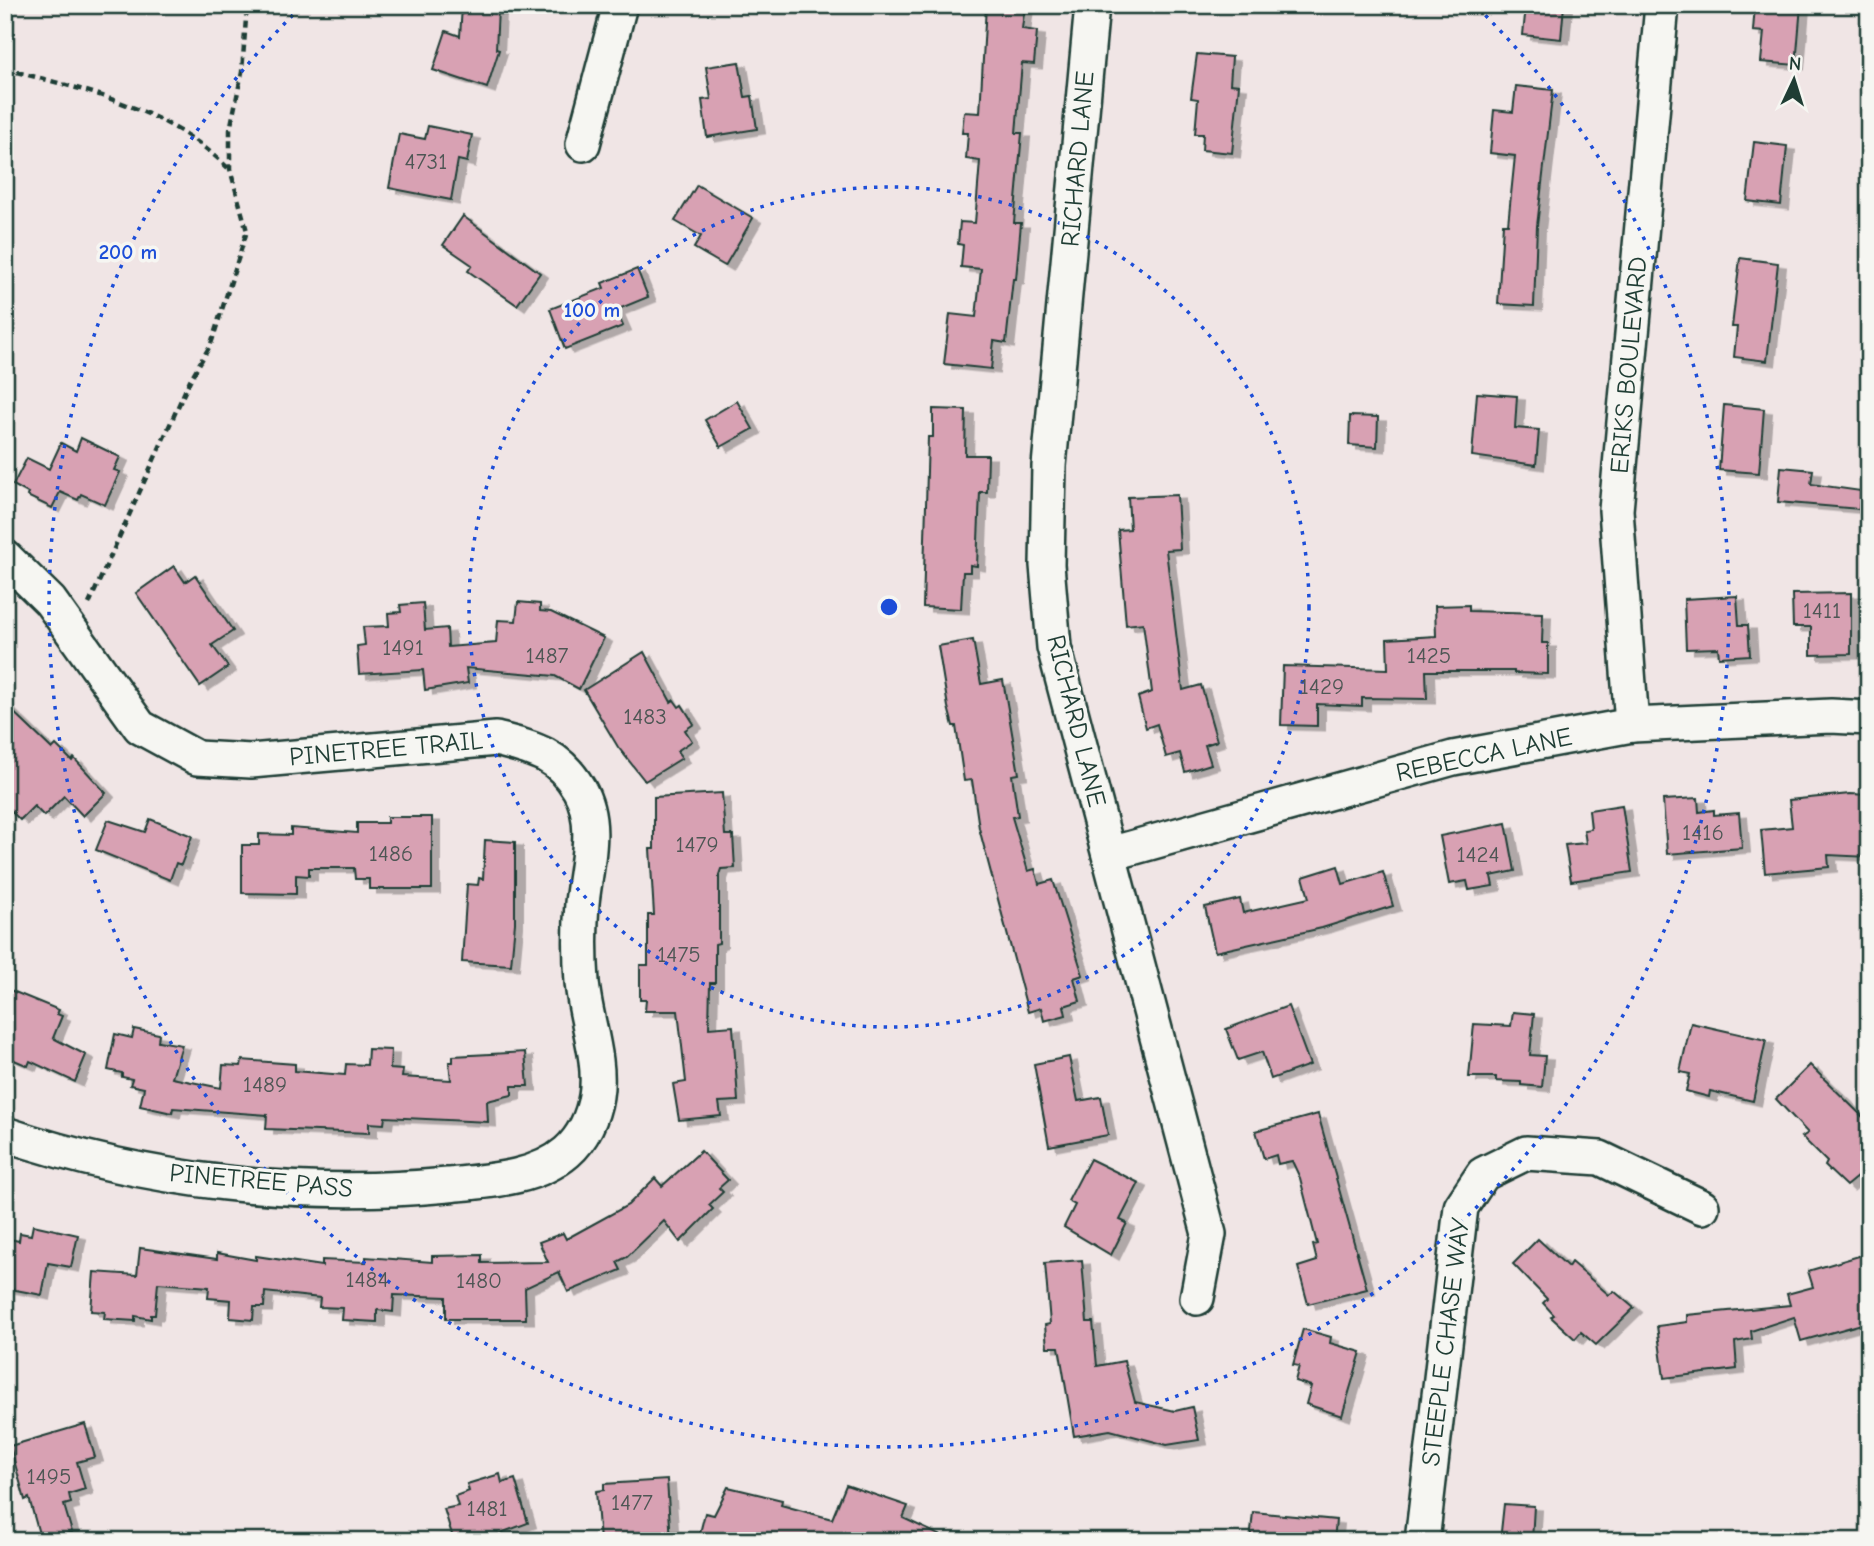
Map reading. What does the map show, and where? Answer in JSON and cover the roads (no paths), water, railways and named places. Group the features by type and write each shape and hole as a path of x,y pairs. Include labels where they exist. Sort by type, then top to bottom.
{"street":[{"path":"583,144 620,5"},
{"name":"RICHARD LANE","path":"1092,5 1049,466 1047,565 1054,647 1209,1234 1197,1298"},
{"name":"ERIKS BOULEVARD","path":"1632,725 1616,510 1662,5"},
{"name":"PINETREE TRAIL","path":"5,557 50,601 140,727 197,758 282,760 496,739 539,750 572,780 583,800 591,832 582,905 581,955 585,1008 598,1079 596,1097 587,1125 569,1150 536,1171 520,1174"},
{"name":"REBECCA LANE","path":"1110,854 1453,758 1632,725 1831,716 1869,718"},
{"name":"PINETREE PASS","path":"5,1134 125,1166 243,1185 321,1191 401,1189 520,1174"},
{"name":"STEEPLE CHASE WAY","path":"1422,1541 1461,1206 1483,1174 1526,1153 1600,1158 1702,1207"}]}
